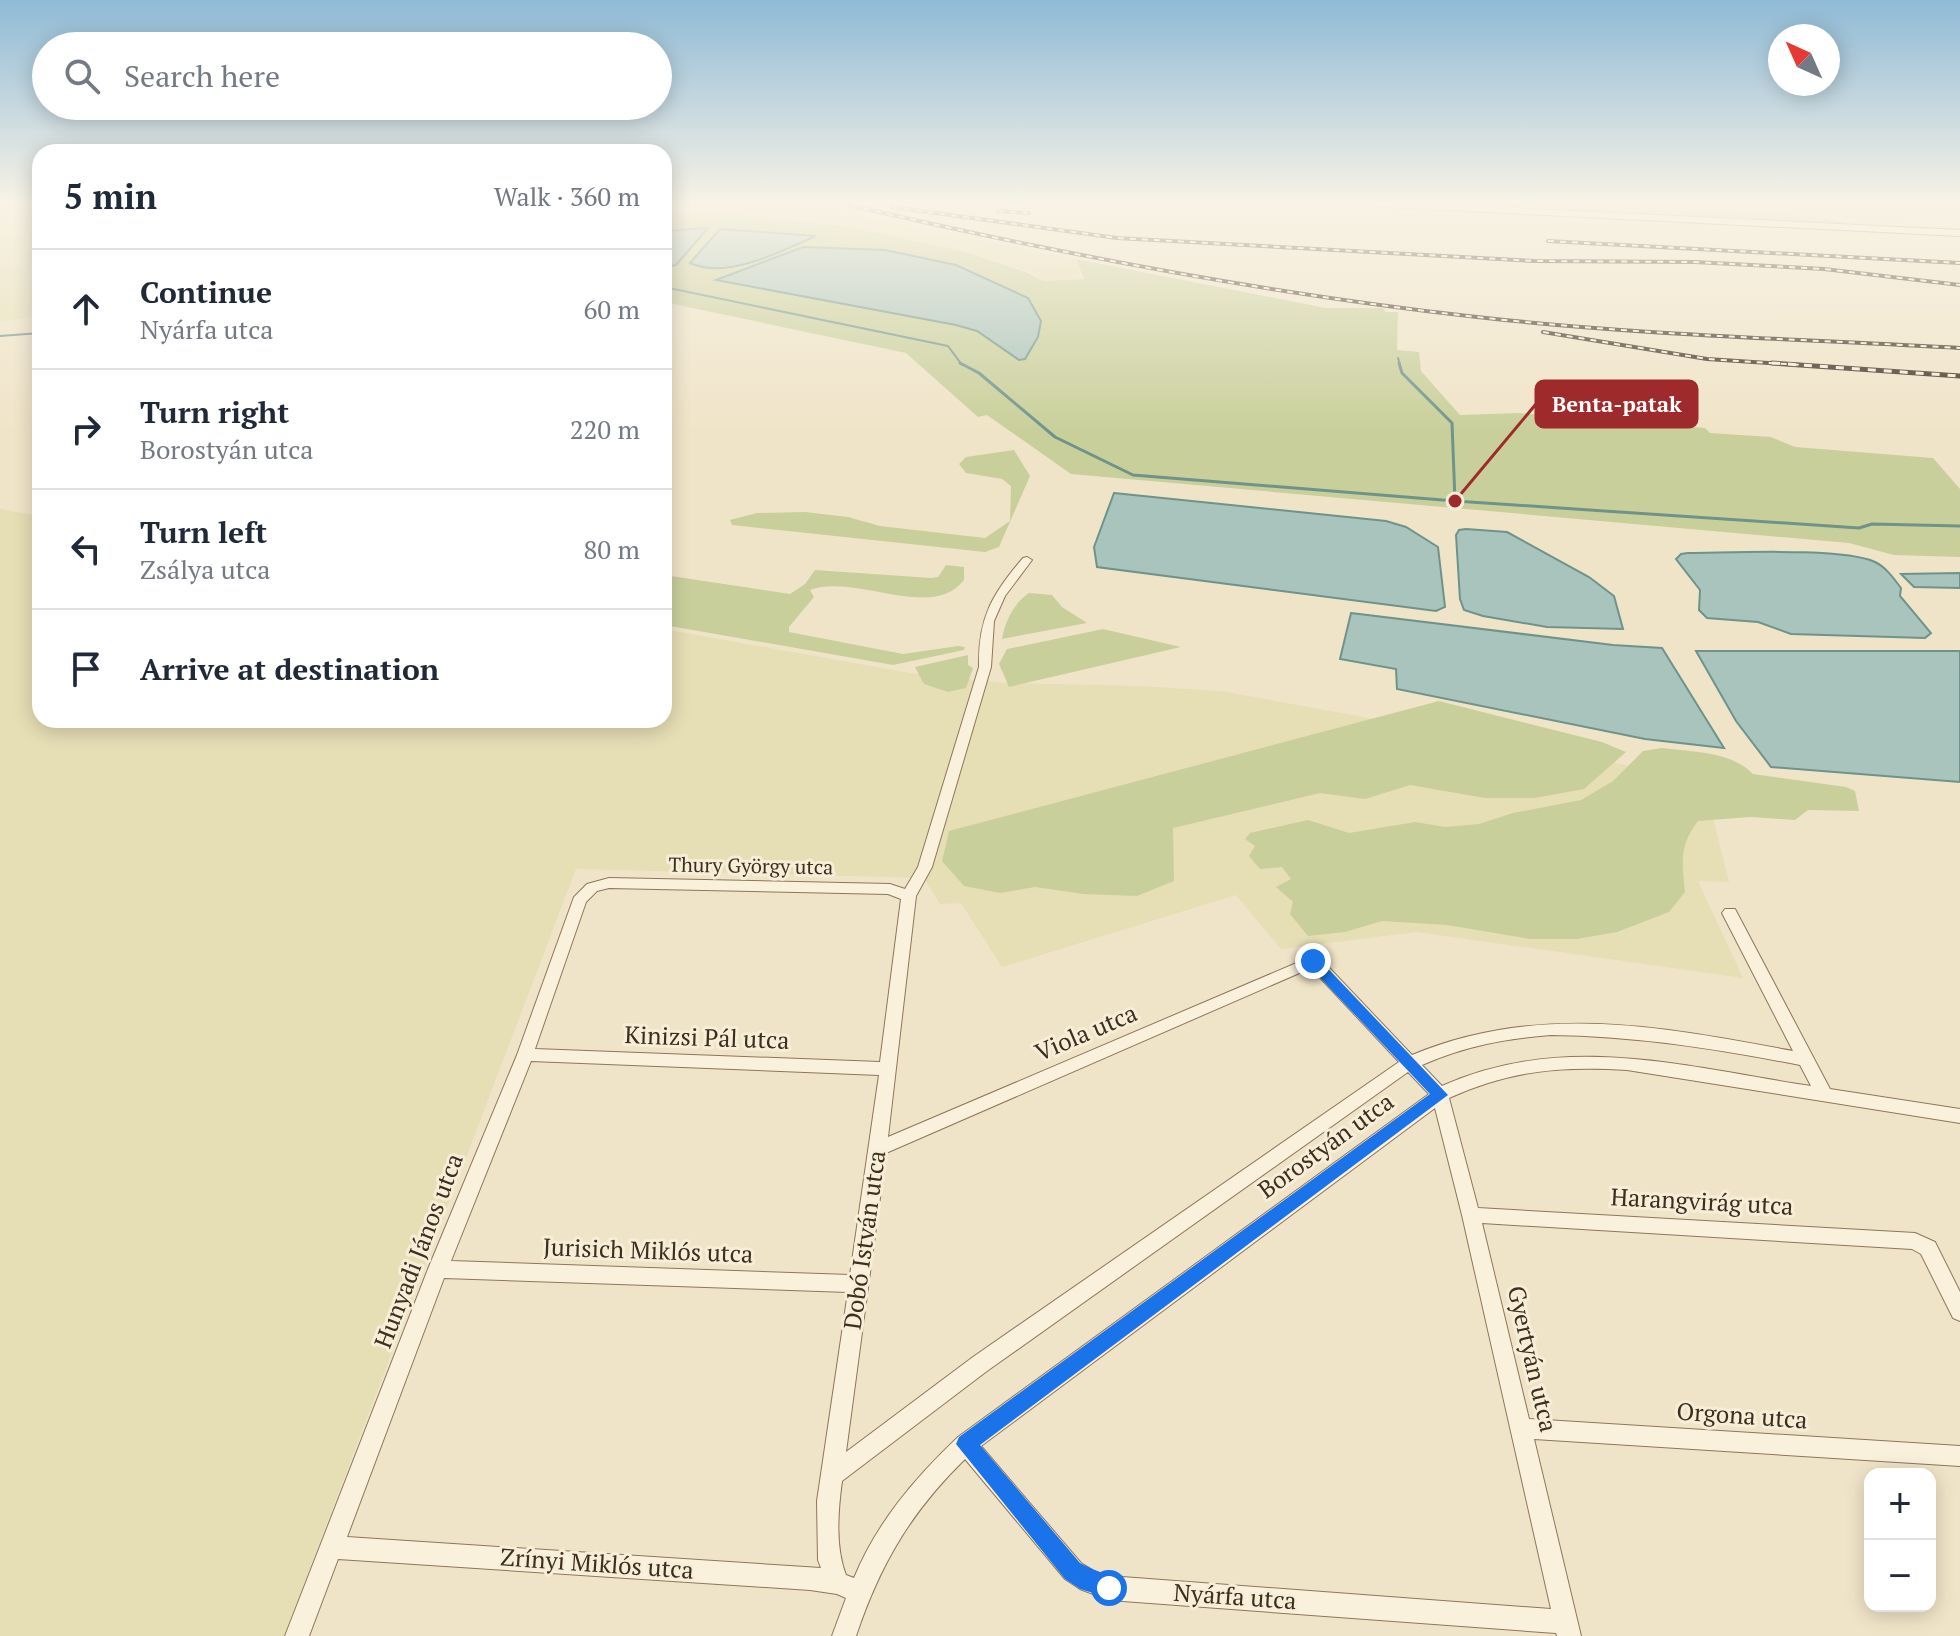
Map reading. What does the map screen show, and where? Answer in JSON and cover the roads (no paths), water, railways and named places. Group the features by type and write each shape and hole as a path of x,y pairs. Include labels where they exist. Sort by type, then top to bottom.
{"street":[{"name":"Dobó István utca","path":"848,1587 829,1560 826,1529 909,896 925,867 985,667 983,644 989,616 996,597 1027,560"},
{"name":"Thury György utca","path":"592,887 609,883 890,889 909,896"},
{"name":"Hunyadi János utca","path":"297,1636 438,1269 525,1055 579,900 592,887"},
{"path":"1730,913 1824,1095"},
{"name":"Viola utca","path":"878,1149 1313,961 1408,1064"},
{"path":"834,1474 992,1356 1408,1064 1472,1039 1552,1028 1643,1034 1807,1060"},
{"name":"Kinizsi Pál utca","path":"525,1055 887,1069"},
{"name":"Borostyán utca","path":"848,1587 874,1557 895,1522 927,1480 966,1444 1440,1095 1490,1073 1546,1062 1586,1061 1960,1116"},
{"path":"1408,1064 1440,1095"},
{"name":"Gyertyán utca","path":"1440,1095 1568,1629"},
{"name":"Harangvirág utca","path":"1471,1215 1915,1241 1928,1248 1960,1312"},
{"name":"Jurisich Miklós utca","path":"438,1269 857,1284"},
{"name":"Orgona utca","path":"1521,1428 1960,1456"},
{"name":"Nyárfa utca","path":"966,1444 1073,1571 1088,1581 1109,1588 1568,1629"},
{"name":"Zrínyi Miklós utca","path":"333,1547 848,1587"},
{"path":"844,1636 848,1587"}],"water":[{"path":"987,279 1028,298 1041,321 1038,337 1025,359 1019,360 977,331 956,325 716,280"},
{"path":"1114,493 1386,521 1406,527 1438,547 1445,607 1436,611 1097,567 1094,547"},
{"path":"1459,530 1507,532 1589,577 1614,596 1623,629 1547,627 1464,610 1460,599 1456,535"},
{"path":"1688,553 1838,554 1875,562 1896,581 1901,588 1900,596 1931,633 1925,638 1791,634 1758,622 1707,618 1699,610 1700,590 1676,559"},
{"path":"1960,573 1960,588 1914,587 1901,574"},
{"path":"1351,613 1613,645 1662,648 1724,748 1645,739 1397,689 1396,669 1340,659"},
{"path":"1696,651 1960,651 1960,782 1771,767 1736,721"}],"waterway":[{"path":"672,289 948,346 961,363"},
{"path":"0,336 32,334"},
{"path":"1398,358 1400,365"},
{"path":"961,363 979,373 1055,437 1133,475 1455,501"},
{"path":"1399,363 1402,373 1452,423 1455,501"},
{"path":"1455,501 1859,528 1872,524 1960,526"}],"railway":[{"path":"1215,279 1477,317 1718,336 1960,348"},
{"path":"1912,279 1960,285"},
{"path":"1543,332 1707,359 1800,365"},
{"path":"1772,363 1800,365"},
{"path":"1800,365 1960,376"}],"place":[{"name":"Benta-patak","path":"1455,501"}]}
